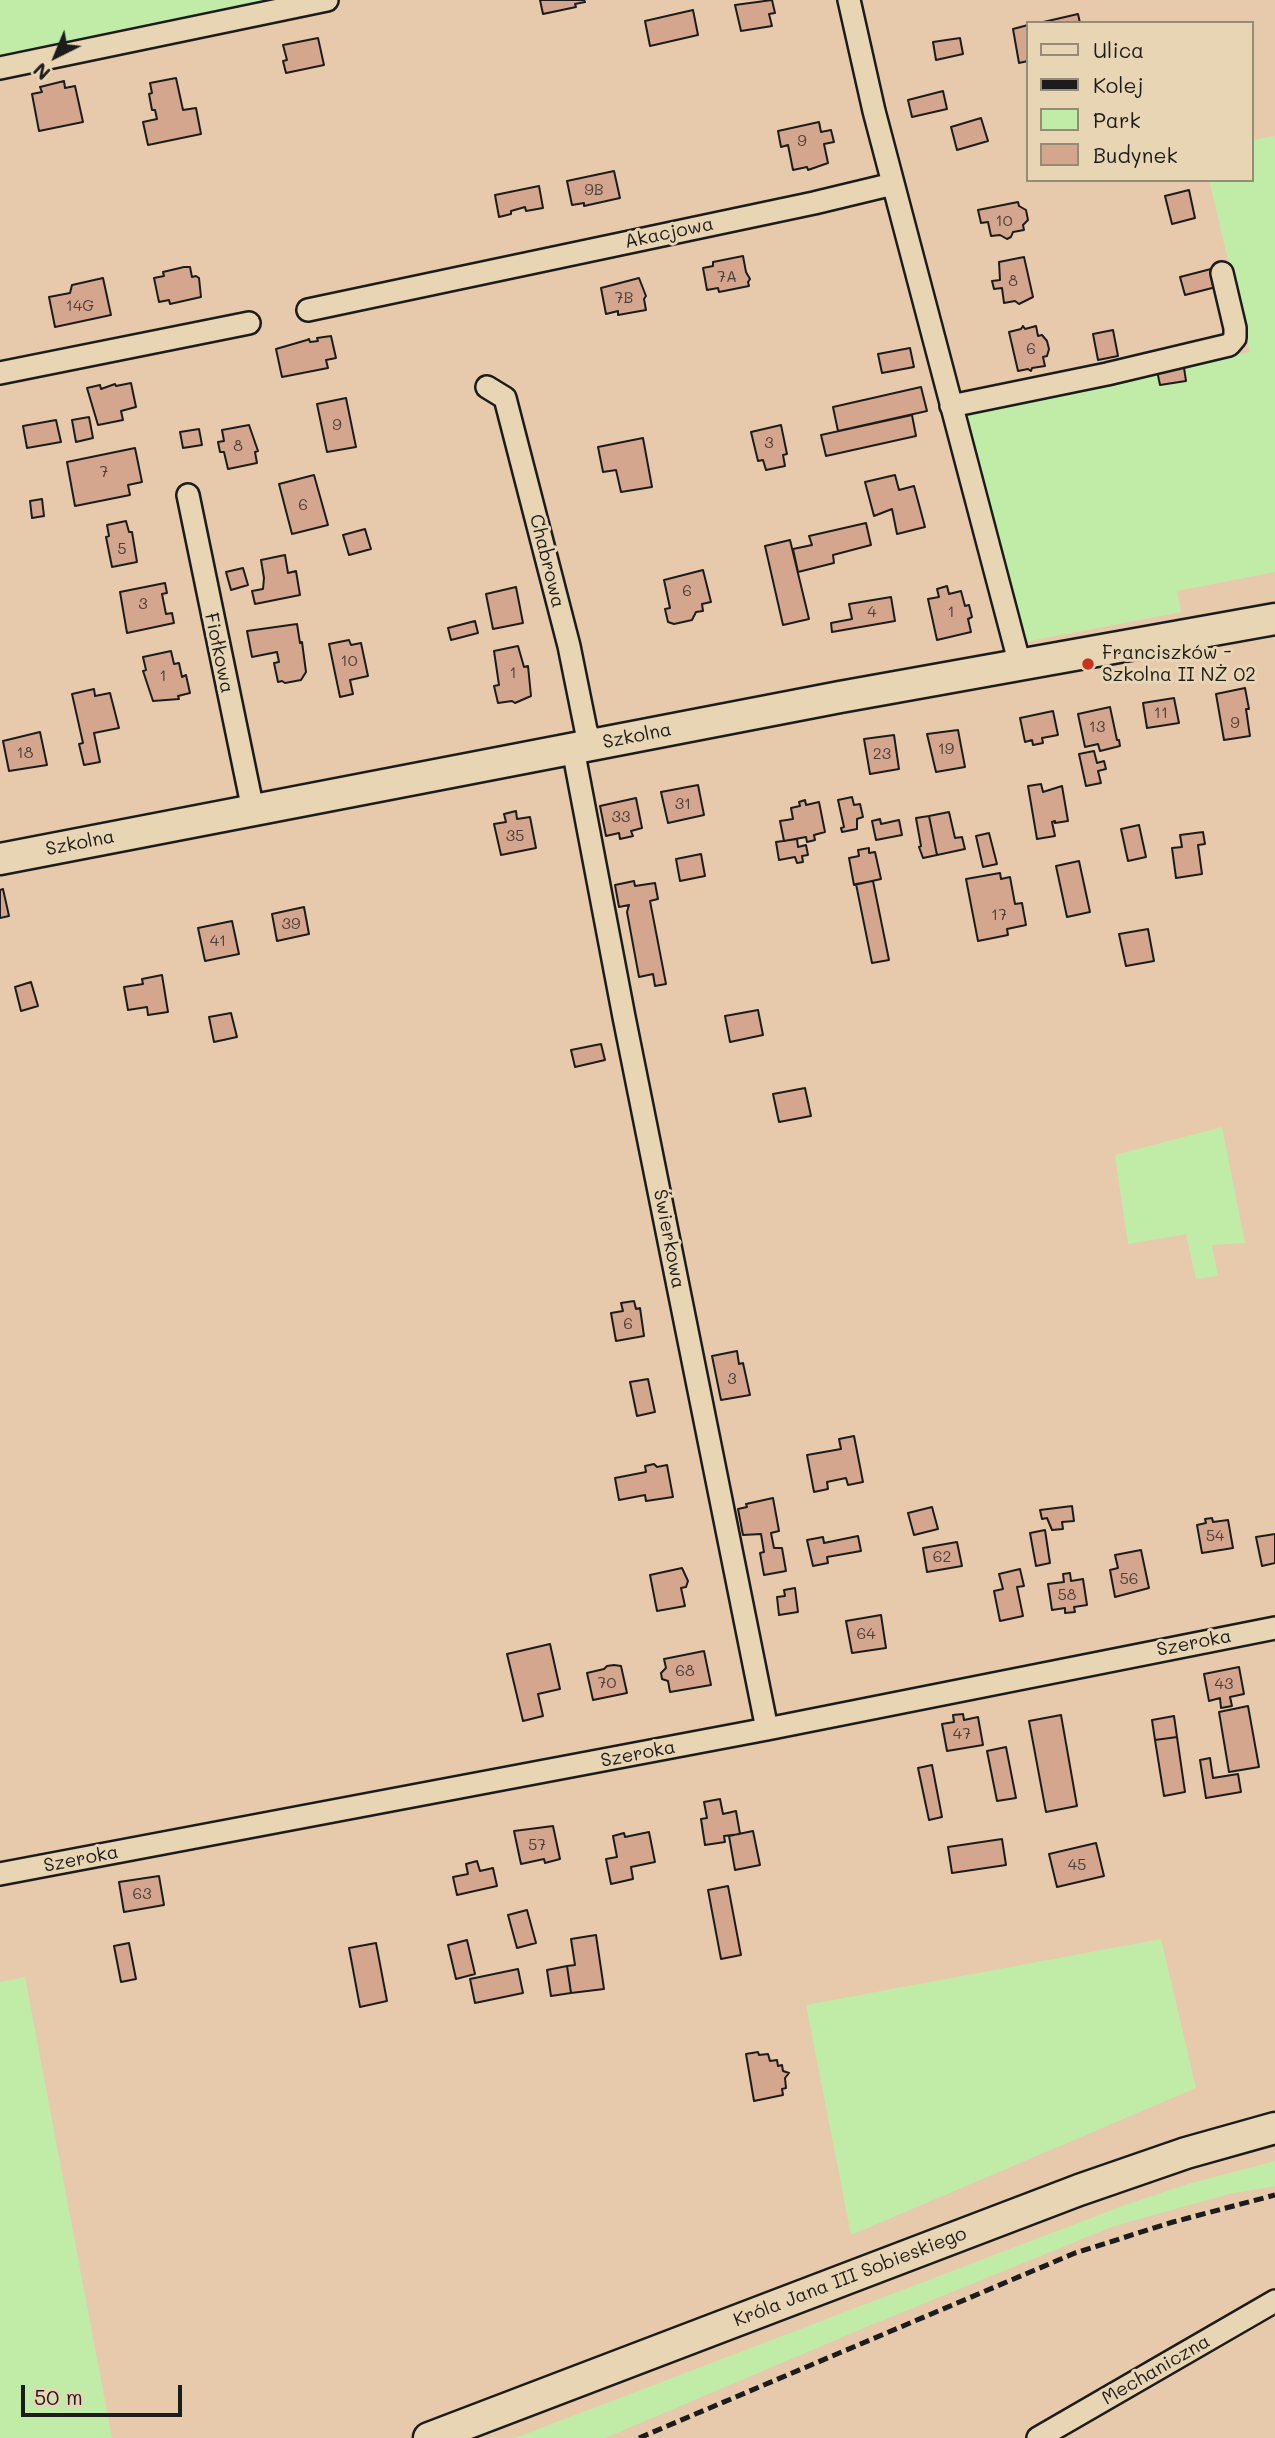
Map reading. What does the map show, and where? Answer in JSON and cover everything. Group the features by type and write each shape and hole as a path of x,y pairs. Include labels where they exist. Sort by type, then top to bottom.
{"street":[{"path":"0,68 327,0"},
{"path":"849,0 893,184 1020,666"},
{"name":"Akacjowa","path":"308,310 893,184"},
{"path":"951,406 1107,374 1229,345 1236,338 1222,273"},
{"path":"0,373 249,323"},
{"name":"Chabrowa","path":"486,387 505,397 569,646 586,730 583,747"},
{"name":"Fiołkowa","path":"188,495 253,810"},
{"name":"Szkolna","path":"0,859 840,697 1275,619"},
{"name":"Świerkowa","path":"583,747 624,1017 767,1729"},
{"name":"Szeroka","path":"0,1874 767,1729 1275,1628"},
{"name":"Króla Jana III Sobieskiego","path":"429,2438 1079,2190 1186,2153 1275,2128"},
{"name":"Mechaniczna","path":"1038,2438 1275,2301"}],"green space":[{"path":"0,0 284,0 0,57"},
{"path":"1275,136 1275,572 1177,591 1181,612 1025,642 963,414 1250,352 1209,182 1254,182 1254,140"},
{"path":"1222,1127 1245,1243 1212,1245 1218,1276 1196,1279 1186,1234 1128,1244 1115,1155"},
{"path":"1161,1939 1196,2088 851,2235 806,2005"},
{"path":"25,1977 112,2438 0,2438 0,1982"},
{"path":"1275,2161 1275,2186 1229,2194 1114,2226 605,2438 515,2438 1125,2205 1188,2184"}],"building":[{"path":"540,0 585,2 575,4 576,7 543,14"},
{"path":"772,0 775,13 769,14 772,26 741,31 735,5"},
{"path":"693,10 698,35 650,46 645,21"},
{"path":"1078,14 1080,21 1048,21"},
{"path":"1026,26 1026,61 1019,63 1013,29"},
{"path":"318,38 324,65 286,73 283,61 287,60 283,45"},
{"path":"960,38 963,54 936,60 933,42"},
{"path":"176,78 183,110 196,108 201,134 148,145 143,122 157,119 155,110 152,110 150,83"},
{"path":"64,81 65,88 75,86 83,122 39,131 32,94 42,92 40,87"},
{"path":"943,91 947,109 912,117 908,100"},
{"path":"981,118 988,141 957,150 951,127"},
{"path":"819,122 821,132 831,130 834,142 824,144 828,163 808,170 807,167 793,170 788,145 781,147 778,131"},
{"path":"614,171 620,198 584,206 584,203 572,205 567,181"},
{"path":"539,186 543,208 526,211 525,207 499,217 495,195"},
{"path":"1189,190 1195,218 1172,224 1165,196"},
{"path":"1018,202 1019,206 1026,210 1028,220 1023,225 1024,230 1013,232 1007,239 1000,235 991,236 988,222 981,223 978,210"},
{"path":"743,256 750,279 749,286 719,292 718,288 707,290 703,268 713,266 713,262"},
{"path":"1024,257 1033,297 1019,304 1015,301 1004,303 1002,288 994,289 992,281 1000,280 999,262"},
{"path":"190,267 192,277 199,278 201,297 170,304 169,300 159,302 154,278 164,276 163,272"},
{"path":"1211,269 1216,287 1185,295 1180,277"},
{"path":"103,278 111,315 55,327 49,297 70,293 72,285"},
{"path":"639,278 646,296 646,310 618,315 618,311 606,314 601,288"},
{"path":"1023,326 1025,329 1036,326 1038,336 1042,335 1049,349 1047,356 1043,357 1045,366 1032,368 1031,371 1018,371 1009,332"},
{"path":"1113,330 1118,356 1098,360 1093,334"},
{"path":"331,336 336,358 326,360 328,368 282,377 276,349 309,339 310,342 318,341 317,338"},
{"path":"910,348 914,367 882,373 878,354"},
{"path":"1183,361 1186,381 1160,385 1156,366"},
{"path":"131,383 136,407 121,411 123,420 98,425 87,388 100,385 101,389 115,384"},
{"path":"921,387 927,411 838,431 833,407"},
{"path":"346,398 356,447 327,452 317,404"},
{"path":"912,415 916,436 826,456 821,435"},
{"path":"89,417 93,438 76,442 72,420"},
{"path":"56,420 61,442 27,448 23,426"},
{"path":"249,425 258,451 255,452 257,463 228,469 224,452 220,452 218,442 224,441 222,430"},
{"path":"781,425 787,454 783,455 785,466 766,470 763,460 758,461 751,432"},
{"path":"199,429 202,445 183,448 180,432"},
{"path":"643,438 652,487 621,492 616,470 603,472 598,447"},
{"path":"135,448 142,482 128,485 130,495 75,506 67,462"},
{"path":"314,475 328,525 292,534 279,484"},
{"path":"895,475 899,490 914,486 925,527 897,534 892,509 874,516 865,482"},
{"path":"42,499 44,516 32,518 30,501"},
{"path":"126,521 129,532 132,532 137,562 112,567 106,537 109,536 107,525"},
{"path":"866,523 871,545 833,555 834,563 798,572 793,549 812,545 809,536"},
{"path":"365,529 371,549 349,555 343,535"},
{"path":"790,540 809,619 783,625 765,546"},
{"path":"285,555 288,573 296,571 300,595 255,604 252,591 263,589 261,560"},
{"path":"243,568 248,585 231,590 226,572"},
{"path":"703,570 711,602 702,604 703,611 696,612 692,620 674,624 668,622 665,609 670,608 664,580"},
{"path":"165,583 167,593 162,594 166,614 172,613 174,623 127,633 120,592"},
{"path":"947,586 949,594 961,591 965,606 969,605 972,617 968,619 971,632 937,640 928,599 939,597 937,589"},
{"path":"516,587 523,623 493,629 486,594"},
{"path":"891,597 895,621 832,632 831,623 852,619 849,604"},
{"path":"475,621 478,633 451,640 448,628"},
{"path":"297,624 306,672 301,680 278,682 274,663 279,662 277,652 252,657 247,631"},
{"path":"349,640 351,645 361,643 368,676 350,680 353,694 340,697 329,644"},
{"path":"518,646 524,667 528,666 531,696 515,703 498,703 494,686 499,685 494,651"},
{"path":"171,651 174,664 179,663 182,677 186,675 190,693 178,696 179,699 153,701 143,671 146,670 143,657"},
{"path":"1245,688 1250,736 1224,740 1216,694"},
{"path":"94,689 95,696 110,693 119,728 94,733 100,762 84,765 79,744 83,743 72,694"},
{"path":"1174,698 1179,723 1147,728 1143,703"},
{"path":"1110,707 1120,746 1100,751 1098,744 1085,747 1078,714"},
{"path":"1053,711 1058,735 1042,738 1043,743 1033,745 1032,740 1025,742 1020,718"},
{"path":"958,730 965,767 936,772 927,734"},
{"path":"40,732 47,765 9,771 3,741"},
{"path":"894,735 899,769 870,774 864,739"},
{"path":"1094,751 1097,763 1104,761 1106,769 1098,771 1101,783 1086,786 1079,754"},
{"path":"1041,784 1043,792 1062,786 1068,821 1052,822 1055,836 1037,839 1028,786"},
{"path":"698,785 704,815 668,823 661,792"},
{"path":"852,797 854,805 860,804 863,817 857,819 857,829 842,832 841,828 844,827 838,800"},
{"path":"636,798 642,828 631,831 633,836 620,839 619,833 606,836 600,806"},
{"path":"805,800 806,805 819,802 825,832 814,835 815,840 807,842 806,837 784,841 780,821 793,819 791,808 800,806 799,802"},
{"path":"516,811 517,819 530,817 536,848 501,855 494,824 506,822 504,814"},
{"path":"949,812 955,838 962,837 965,849 937,855 929,816"},
{"path":"929,816 937,855 923,858 916,818"},
{"path":"880,819 881,824 899,820 902,835 876,840 872,821"},
{"path":"1139,825 1146,857 1128,861 1121,829"},
{"path":"1203,832 1205,844 1198,845 1202,874 1176,878 1172,848 1182,847 1180,835"},
{"path":"989,833 997,864 983,867 976,836"},
{"path":"797,839 798,847 806,845 808,855 802,856 803,862 797,863 795,857 779,860 776,842"},
{"path":"869,848 869,853 875,852 881,879 854,885 849,858 859,856 858,850"},
{"path":"701,854 705,876 680,881 676,859"},
{"path":"1079,861 1090,912 1067,917 1056,866"},
{"path":"1000,873 1001,879 1010,877 1015,904 1022,903 1026,925 1007,929 1008,935 978,941 966,879"},
{"path":"634,881 635,886 655,883 658,899 650,901 666,984 655,986 653,974 639,977 627,912 629,905 619,907 615,885"},
{"path":"873,881 889,960 872,963 856,884"},
{"path":"3,889 9,916 0,918 0,890"},
{"path":"304,907 309,934 277,941 272,914"},
{"path":"232,921 239,954 205,961 198,928"},
{"path":"1148,929 1154,961 1126,966 1119,934"},
{"path":"162,975 168,1012 148,1015 147,1007 128,1010 124,987 143,984 142,979"},
{"path":"31,982 38,1006 21,1011 15,987"},
{"path":"758,1010 763,1035 730,1042 725,1016"},
{"path":"231,1013 237,1037 214,1042 209,1017"},
{"path":"601,1044 605,1060 575,1067 571,1050"},
{"path":"805,1088 811,1116 779,1122 773,1094"},
{"path":"634,1301 636,1309 640,1308 644,1336 616,1341 611,1313 623,1311 621,1303"},
{"path":"737,1351 739,1364 743,1363 750,1395 721,1400 712,1356"},
{"path":"648,1379 655,1412 637,1416 630,1382"},
{"path":"854,1436 863,1482 848,1485 846,1478 827,1482 828,1489 814,1492 807,1455 841,1449 839,1439"},
{"path":"654,1464 657,1467 667,1465 673,1497 646,1501 645,1495 619,1500 615,1478 646,1472 645,1466"},
{"path":"773,1498 779,1531 771,1533 774,1548 782,1548 786,1571 764,1575 760,1553 764,1552 761,1534 743,1535 738,1509 747,1507 746,1504"},
{"path":"1072,1506 1074,1521 1062,1522 1063,1529 1052,1530 1047,1518 1042,1519 1040,1510"},
{"path":"932,1507 938,1529 914,1535 908,1513"},
{"path":"1212,1518 1213,1522 1228,1520 1233,1548 1202,1553 1197,1525"},
{"path":"1045,1530 1050,1563 1036,1566 1030,1533"},
{"path":"1275,1534 1275,1563 1262,1566 1256,1537"},
{"path":"858,1536 861,1551 827,1557 828,1563 813,1566 807,1540 823,1537 824,1543"},
{"path":"957,1542 962,1566 927,1572 923,1548"},
{"path":"1141,1550 1149,1588 1115,1597 1110,1570 1118,1568 1115,1555"},
{"path":"682,1568 688,1581 686,1587 681,1588 685,1606 657,1611 650,1575"},
{"path":"1020,1569 1024,1586 1017,1587 1023,1616 1000,1621 994,1591 1003,1589 999,1574"},
{"path":"1070,1573 1071,1581 1083,1579 1087,1605 1074,1607 1075,1612 1065,1613 1065,1608 1052,1610 1048,1584 1064,1582 1063,1574"},
{"path":"795,1588 798,1612 779,1615 777,1597 785,1596 784,1590"},
{"path":"881,1615 886,1648 852,1653 846,1621"},
{"path":"550,1644 560,1689 538,1694 543,1716 523,1721 507,1654"},
{"path":"704,1651 711,1685 670,1692 668,1681 662,1679 661,1673 666,1668 664,1659"},
{"path":"614,1665 621,1666 627,1693 593,1700 587,1673"},
{"path":"1239,1667 1244,1694 1230,1697 1232,1706 1221,1708 1220,1698 1209,1701 1204,1674"},
{"path":"1248,1706 1259,1767 1229,1772 1219,1712"},
{"path":"963,1714 964,1720 978,1717 983,1745 947,1751 942,1724 954,1722 953,1715"},
{"path":"1061,1715 1077,1806 1046,1812 1029,1721"},
{"path":"1174,1716 1177,1737 1155,1740 1152,1720"},
{"path":"1177,1737 1185,1792 1164,1796 1155,1740"},
{"path":"1006,1747 1016,1798 997,1801 987,1751"},
{"path":"1210,1758 1213,1778 1238,1774 1241,1792 1206,1798 1200,1760"},
{"path":"932,1765 942,1817 929,1820 918,1768"},
{"path":"720,1799 723,1814 736,1811 740,1834 724,1836 725,1842 705,1845 701,1819 707,1818 704,1802"},
{"path":"553,1826 560,1859 521,1864 514,1831"},
{"path":"753,1831 760,1865 735,1870 729,1836"},
{"path":"649,1832 655,1862 631,1867 633,1879 611,1884 606,1859 617,1857 613,1836 624,1833 625,1837"},
{"path":"1002,1839 1006,1865 952,1873 948,1847"},
{"path":"1096,1843 1104,1876 1057,1887 1049,1854"},
{"path":"477,1861 480,1871 493,1868 497,1886 457,1895 453,1877 468,1874 466,1864"},
{"path":"159,1876 164,1905 124,1912 119,1882"},
{"path":"728,1886 741,1955 721,1959 708,1890"},
{"path":"527,1910 536,1943 517,1948 508,1915"},
{"path":"596,1935 604,1989 571,1993 567,1966 575,1965 571,1939"},
{"path":"467,1940 475,1974 456,1979 448,1945"},
{"path":"129,1943 136,1979 121,1982 114,1946"},
{"path":"376,1943 387,2001 360,2007 349,1948"},
{"path":"567,1966 571,1993 551,1996 547,1970"},
{"path":"518,1969 523,1993 475,2003 470,1979"},
{"path":"758,2052 759,2055 768,2054 770,2061 777,2060 778,2066 782,2065 783,2071 789,2073 785,2078 786,2088 782,2089 783,2095 754,2101 746,2054"}],"railway":[{"path":"639,2438 1075,2253 1173,2222 1275,2195"}],"place":[{"name":"Franciszków - Szkolna II NŻ 02","path":"1088,664"}]}
